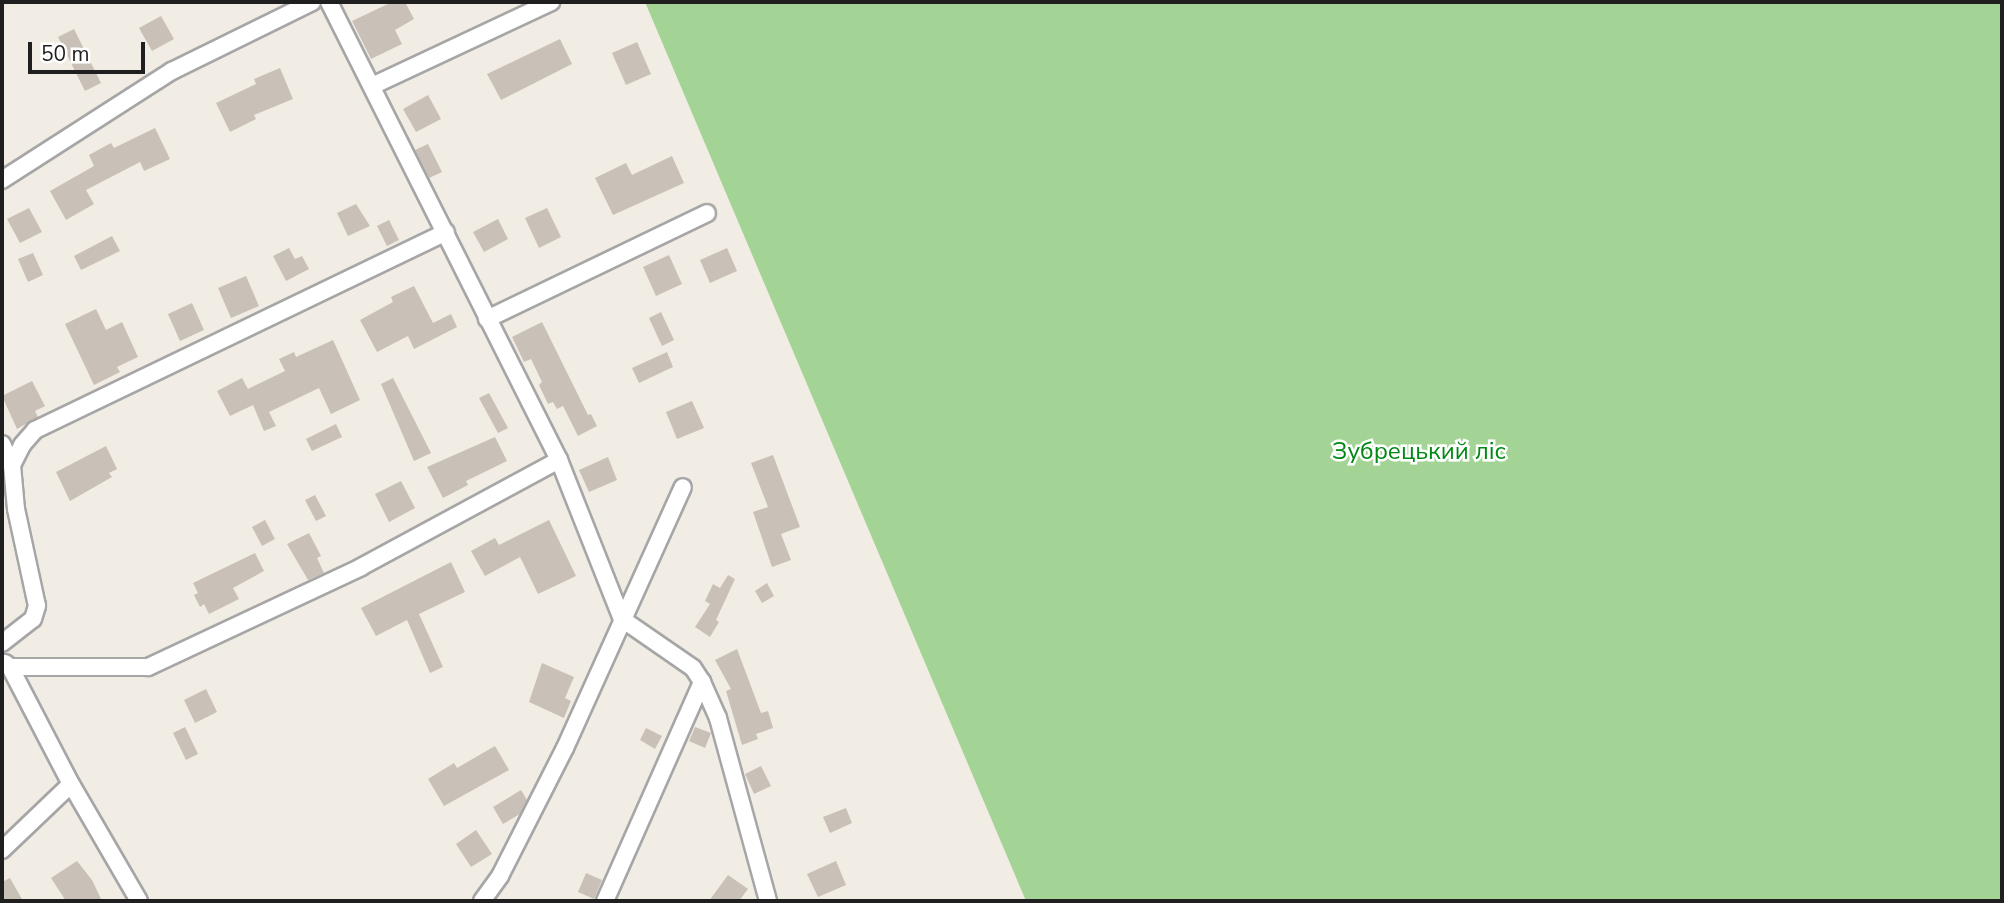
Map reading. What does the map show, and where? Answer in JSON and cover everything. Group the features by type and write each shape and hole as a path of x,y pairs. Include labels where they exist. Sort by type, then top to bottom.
{"street":[{"path":"2,180 172,71 312,2"},
{"path":"329,2 559,460 622,619 694,668 702,682 718,718 768,901"},
{"path":"372,86 551,2"},
{"path":"486,318 707,212"},
{"path":"12,466 22,445 35,430 446,232"},
{"path":"2,444 12,466 16,509 37,607 33,619 2,643"},
{"path":"139,901 6,664 148,667 361,567 559,460"},
{"path":"482,901 500,876 559,760 683,487"},
{"path":"605,901 702,682"},
{"path":"2,850 71,784"}],"green space":[{"name":"Зубрецький ліс","path":"645,2 2002,2 2002,901 1026,901"}],"building":[{"path":"392,2 405,2 414,19 395,30 402,44 371,59 352,21"},
{"path":"161,16 174,39 152,51 139,28"},
{"path":"74,29 101,83 85,91 58,37"},
{"path":"560,39 572,64 501,100 487,74"},
{"path":"637,42 651,74 626,85 612,53"},
{"path":"280,68 293,99 254,115 256,119 230,132 216,103 256,84 254,79"},
{"path":"428,95 441,119 416,132 403,109"},
{"path":"155,128 170,159 144,171 140,162 86,190 94,204 66,220 50,191 94,166 89,155 111,143 114,148"},
{"path":"428,144 442,172 429,178 415,150"},
{"path":"672,156 684,183 613,215 595,178 626,163 632,175"},
{"path":"356,204 370,226 348,236 337,213"},
{"path":"29,208 42,232 20,243 7,219"},
{"path":"547,208 561,237 539,248 525,218"},
{"path":"498,219 508,239 484,252 473,232"},
{"path":"389,220 399,240 387,246 377,226"},
{"path":"112,236 120,251 81,270 74,256"},
{"path":"289,248 295,259 302,256 309,269 286,281 273,256"},
{"path":"727,248 737,271 710,283 700,260"},
{"path":"33,253 43,275 28,282 18,259"},
{"path":"669,255 682,284 656,296 643,267"},
{"path":"246,276 259,306 231,318 218,288"},
{"path":"414,286 433,323 451,314 457,327 414,349 408,336 377,352 360,320 393,302 391,297"},
{"path":"192,303 204,330 180,341 168,314"},
{"path":"96,309 106,330 122,322 138,357 117,367 120,372 94,385 65,324"},
{"path":"661,312 674,340 662,346 649,318"},
{"path":"542,322 588,415 591,414 597,426 578,436 563,406 557,409 553,402 548,404 539,385 542,382 531,359 524,362 512,337"},
{"path":"333,340 360,400 331,414 319,388 269,412 276,426 264,431 253,405 230,416 217,391 242,378 248,389 285,371 279,359 294,352 296,357"},
{"path":"667,352 673,367 639,383 632,368"},
{"path":"393,378 431,453 414,461 381,384"},
{"path":"32,381 45,406 35,411 38,417 17,429 2,396"},
{"path":"489,393 508,428 498,433 479,398"},
{"path":"692,401 704,428 677,439 666,412"},
{"path":"336,424 342,437 312,451 306,439"},
{"path":"495,437 507,461 466,481 468,485 443,498 427,467"},
{"path":"106,446 117,469 109,473 112,477 70,501 56,472"},
{"path":"773,455 800,527 781,534 791,560 772,567 753,512 768,507 751,463"},
{"path":"608,457 617,480 589,492 579,470"},
{"path":"401,481 415,508 389,522 375,494"},
{"path":"315,495 326,516 316,521 305,500"},
{"path":"265,520 275,539 262,546 252,527"},
{"path":"549,520 576,576 538,594 520,557 485,576 471,551 495,538 499,545"},
{"path":"309,533 321,556 317,558 324,573 308,580 287,544"},
{"path":"255,553 264,571 233,588 239,599 209,614 204,604 200,607 194,595 198,593 193,583"},
{"path":"451,562 465,592 419,614 443,667 430,673 407,620 376,636 361,608"},
{"path":"728,575 735,579 716,620 719,622 710,637 695,627 710,604 705,601 713,584 720,588"},
{"path":"767,583 774,596 762,603 755,591"},
{"path":"737,649 761,713 768,711 773,728 756,734 758,739 742,745 726,691 731,689 715,660"},
{"path":"542,663 574,677 565,698 571,701 564,718 529,702"},
{"path":"206,689 217,712 195,723 184,700"},
{"path":"185,727 198,754 186,760 173,733"},
{"path":"695,727 711,733 705,748 689,741"},
{"path":"646,728 662,736 655,749 640,740"},
{"path":"495,746 509,770 444,806 428,779 454,763 457,768"},
{"path":"761,766 771,786 754,794 745,774"},
{"path":"521,790 527,800 520,814 503,824 493,807"},
{"path":"846,808 852,823 830,833 823,817"},
{"path":"476,830 492,854 471,867 456,844"},
{"path":"77,861 92,880 102,901 66,901 51,878"},
{"path":"836,861 846,885 818,897 807,874"},
{"path":"586,873 602,880 594,899 578,892"},
{"path":"728,875 748,889 739,901 709,901"},
{"path":"10,878 23,901 2,901 2,882"}]}
